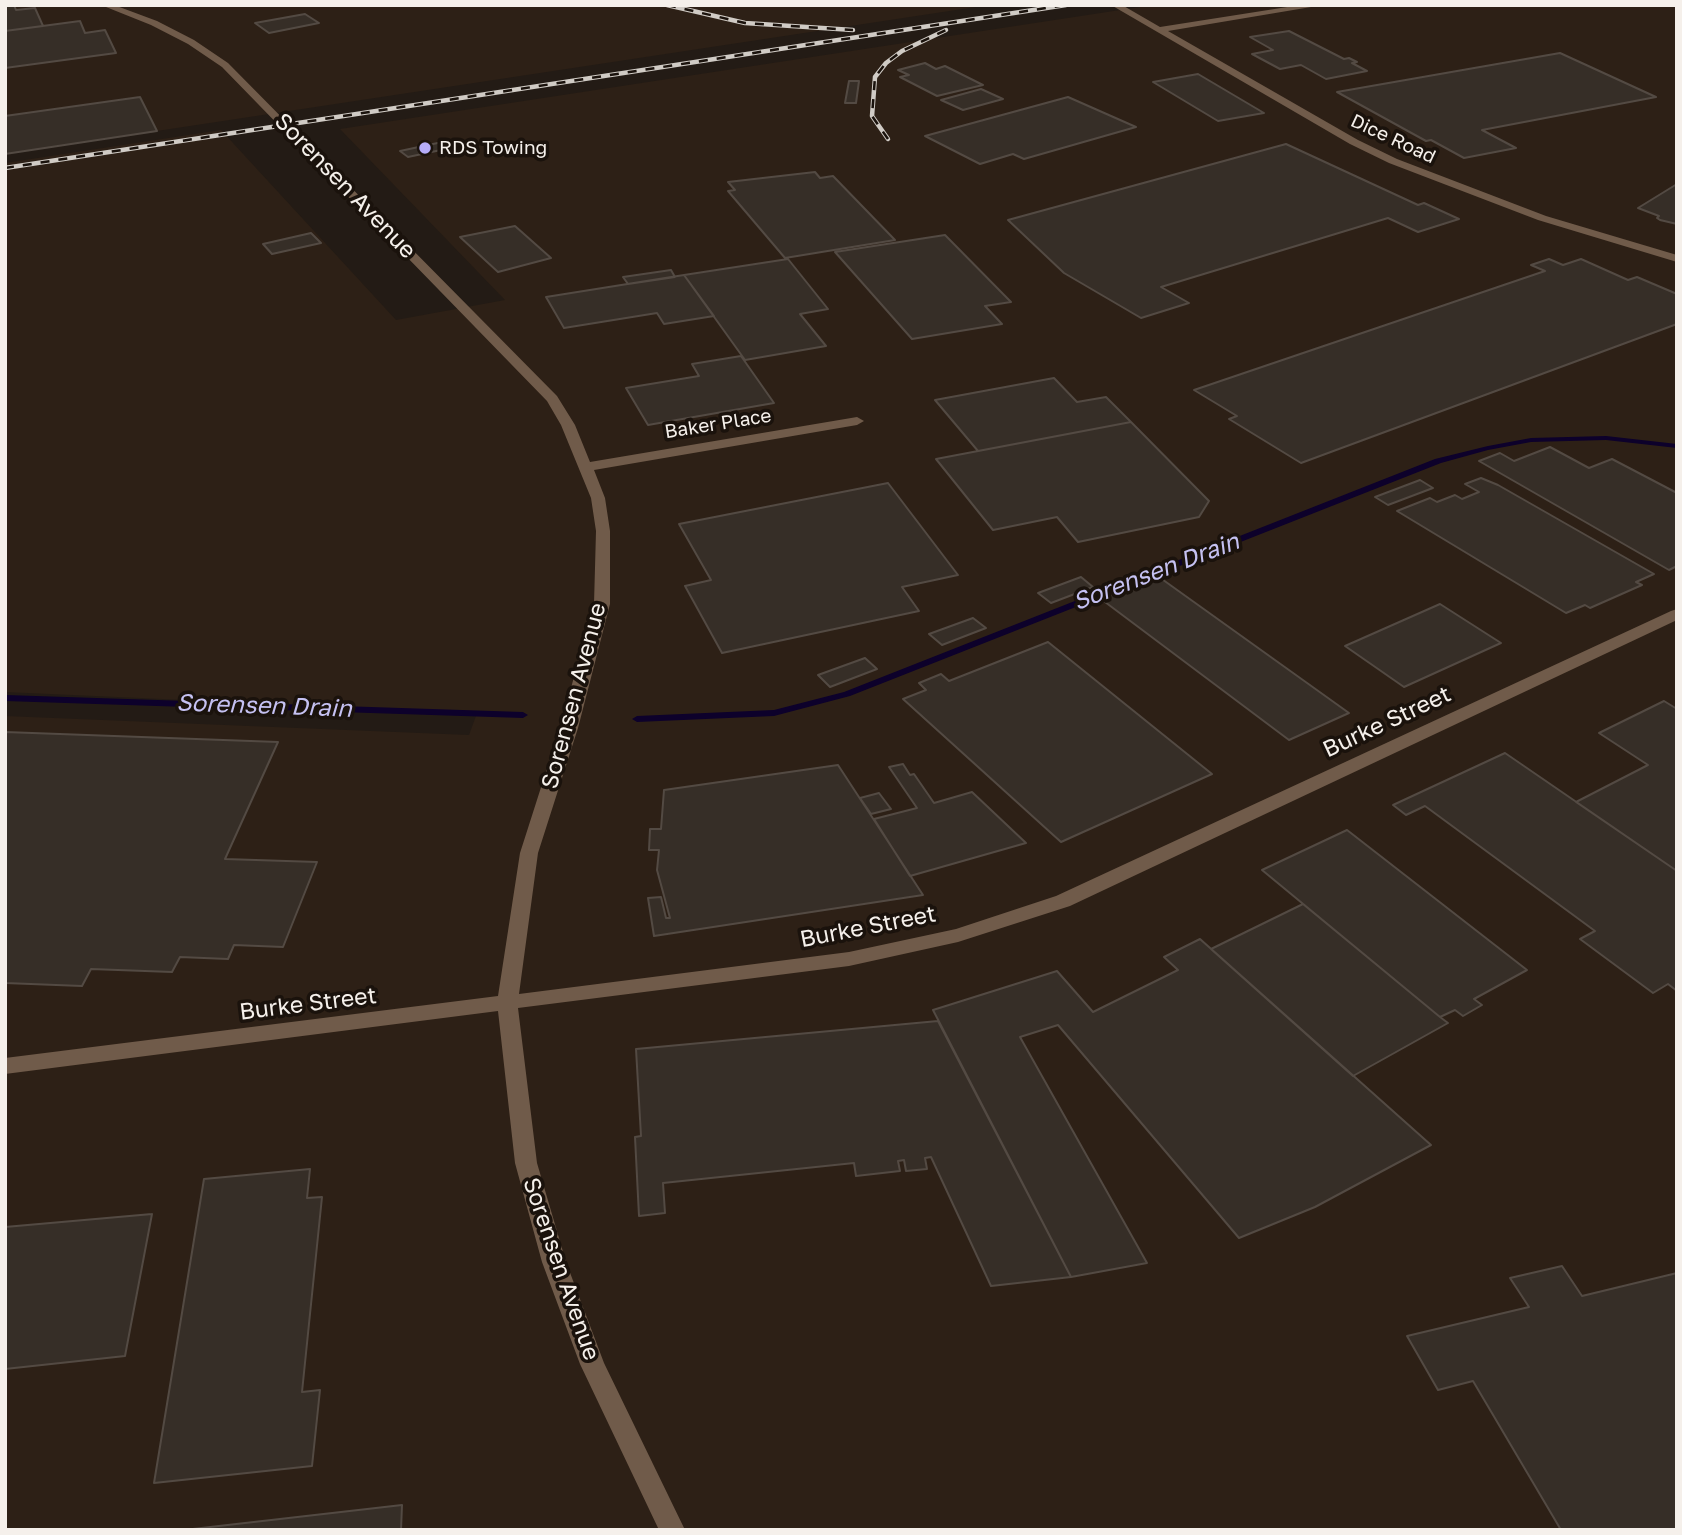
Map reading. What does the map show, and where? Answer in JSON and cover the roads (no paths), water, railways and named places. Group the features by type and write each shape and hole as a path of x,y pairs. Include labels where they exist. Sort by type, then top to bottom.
{"street":[{"name":"Sorensen Avenue","path":"106,5 154,23 225,65 552,399 568,425 598,498 603,531 602,604 569,728 529,853 507,1004 526,1163 554,1262 592,1364 672,1530"},
{"name":"Dice Road","path":"1115,5 1393,161 1542,218 1677,259"},
{"path":"1158,30 1319,5"},
{"name":"Baker Place","path":"586,467 857,421"},
{"name":"Burke Street","path":"5,1066 849,959 958,935 1063,901 1677,614"}],"waterway":[{"name":"Sorensen Drain","path":"637,719 774,713 847,694 1438,461 1531,440 1606,438 1677,446"},
{"name":"Sorensen Drain","path":"5,698 523,715"}],"railway":[{"path":"667,5 745,23 853,30"},
{"path":"5,168 1066,5"},
{"path":"888,139 872,116 875,77 886,63 902,51 946,30"}],"place":[{"name":"RDS Towing","path":"425,148"}]}
